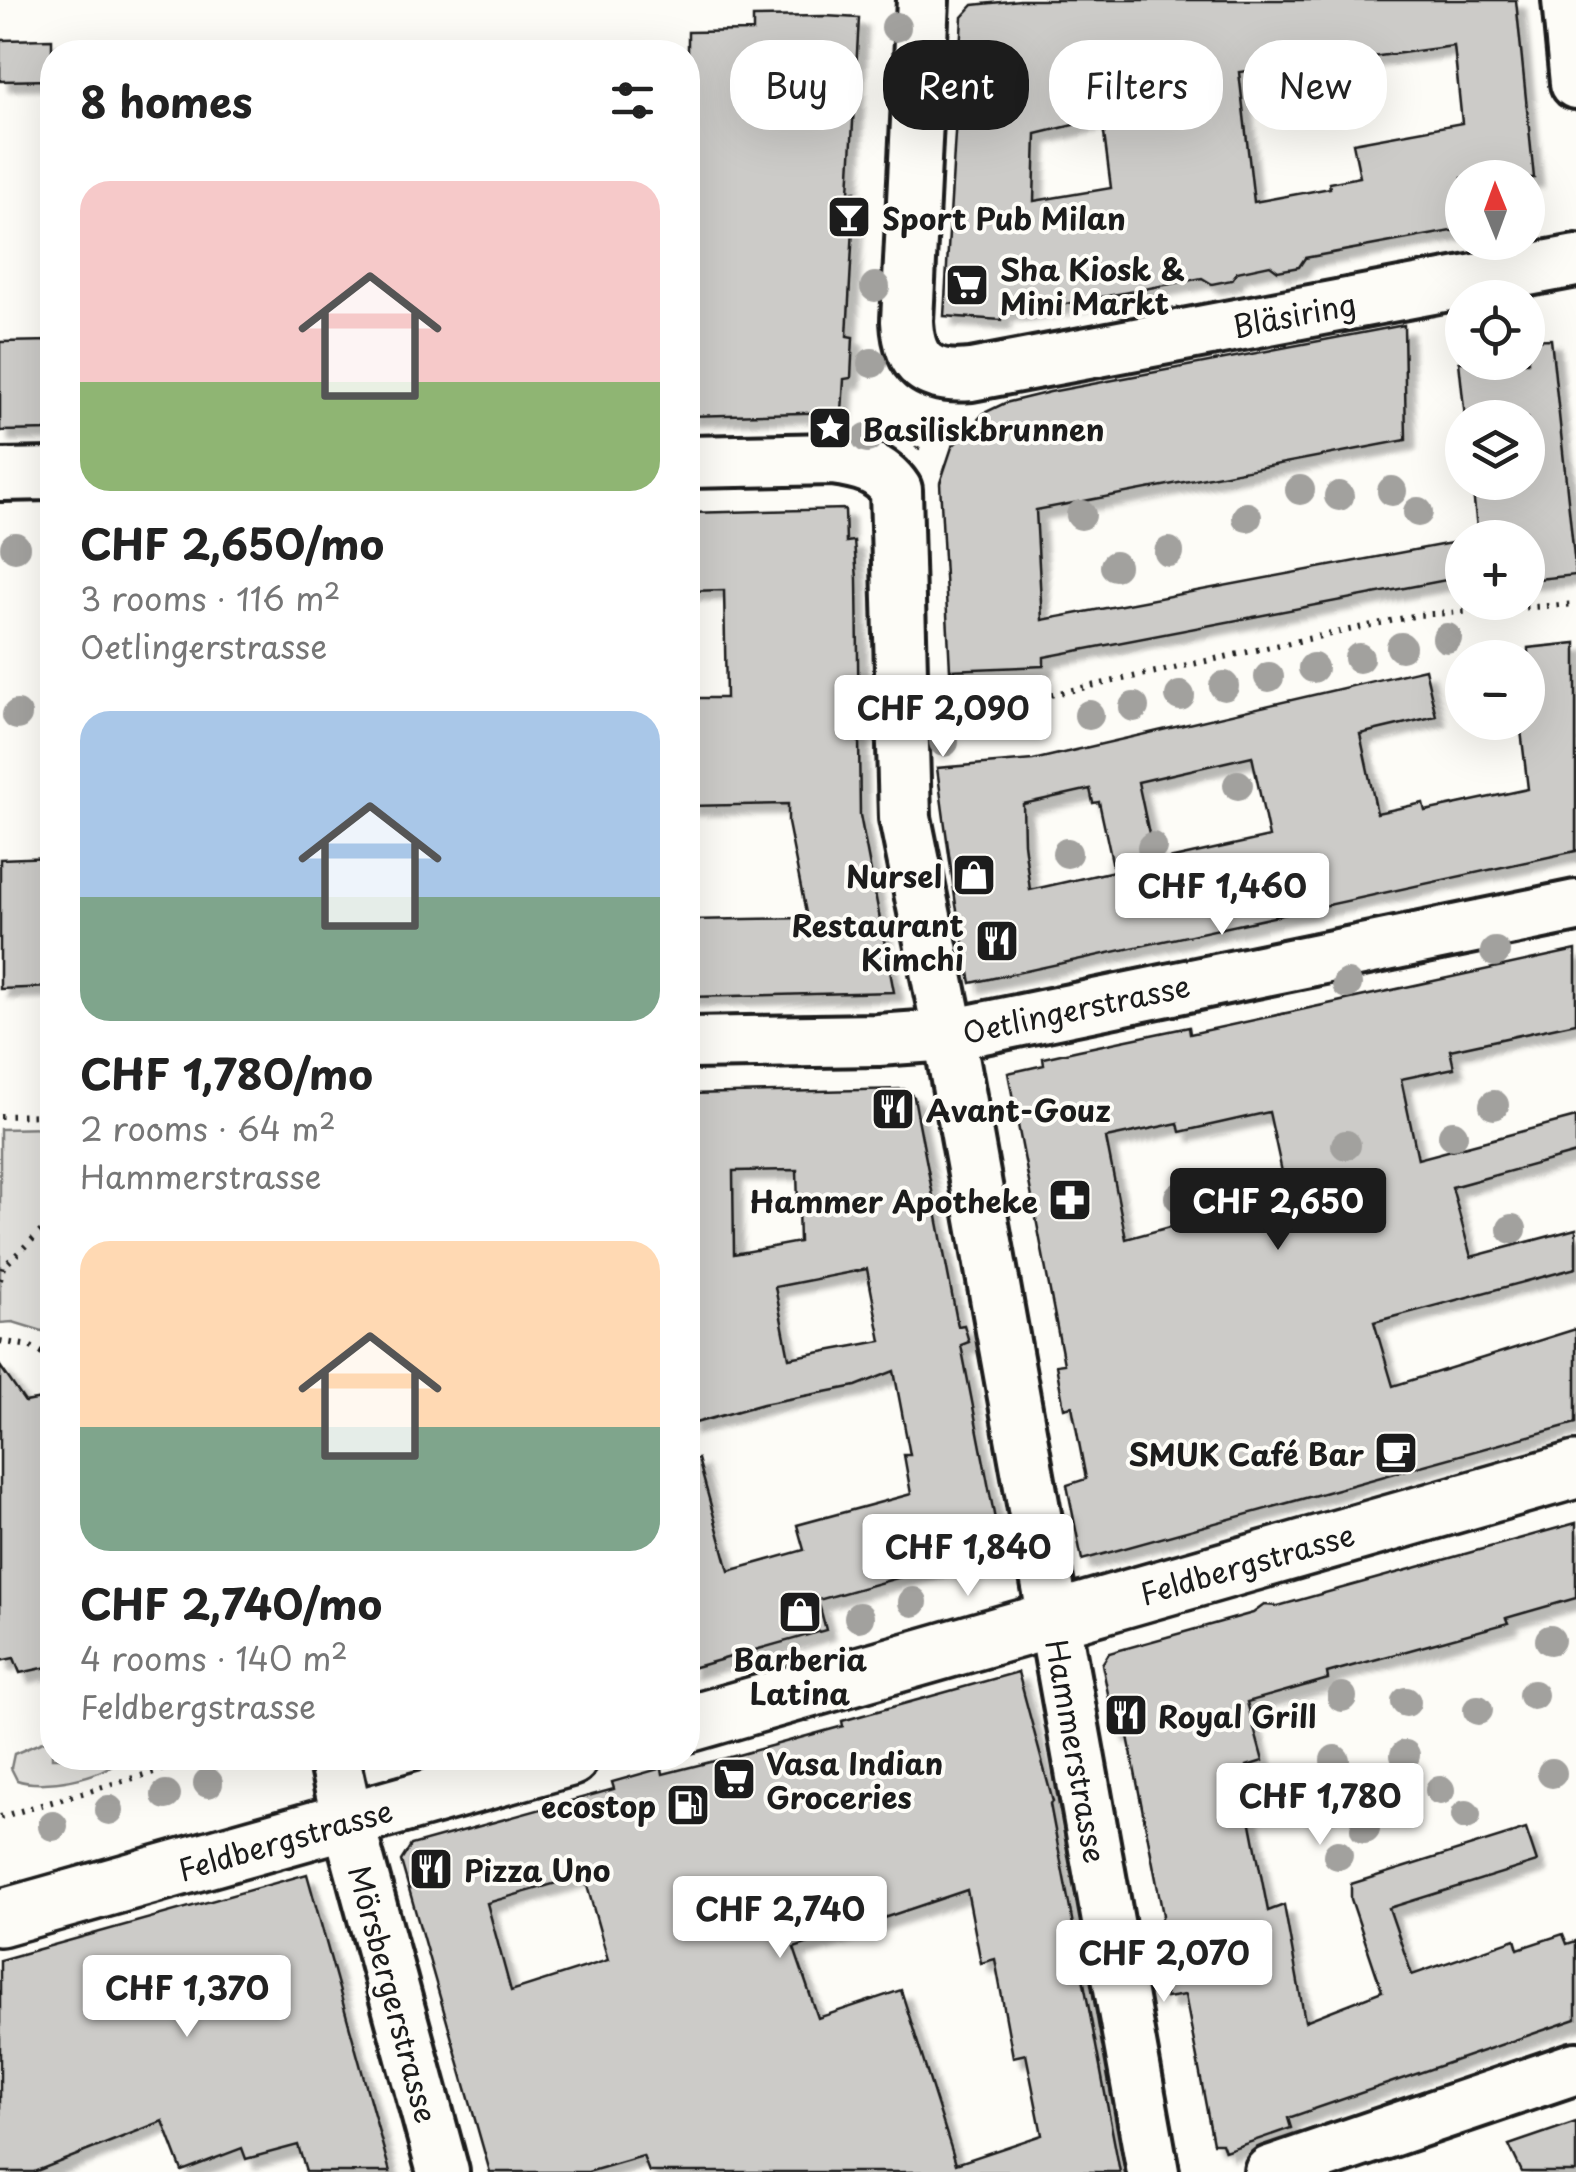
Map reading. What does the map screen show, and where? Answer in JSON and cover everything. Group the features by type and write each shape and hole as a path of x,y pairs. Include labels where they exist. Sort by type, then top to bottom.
{"main road":[{"name":"Feldbergstrasse","path":"700,1721 1576,1470"},
{"name":"Feldbergstrasse","path":"0,1918 528,1770"}],"street":[{"path":"924,0 908,345 917,363 953,377"},
{"path":"1568,0 1576,84"},
{"name":"Bläsiring","path":"953,377 1576,261"},
{"path":"700,462 856,462 888,478 896,490"},
{"path":"0,475 40,474"},
{"name":"Hammerstrasse","path":"896,490 904,818 949,1034 1154,2172"},
{"name":"Oetlingerstrasse","path":"700,1043 878,1040 949,1034 1576,906"},
{"name":"Mörsbergerstrasse","path":"337,1770 443,2172"},
{"path":"1270,2172 1576,2068"}],"path":[{"path":"896,490 953,377"},
{"path":"900,701 1045,696 1418,615 1576,604"},
{"path":"0,1116 40,1115"},
{"path":"0,1280 3,1267 40,1232"},
{"path":"0,1341 40,1352"},
{"path":"0,1817 161,1770"}],"shaded area":[{"path":"40,1128 40,1330 13,1322 0,1323 0,1129"},
{"path":"40,1743 40,1770 103,1770 72,1780 27,1782 17,1780 11,1768 14,1754"}],"building":[{"path":"1020,0 1516,0 1532,160 1445,160 1445,232 1305,258 1299,267 1278,271 1270,265 1237,272 1232,280 1212,284 1202,278 1023,312 1002,311 1001,320 944,316 955,130 1029,130 1029,40 961,40 962,17 973,5"},
{"path":"753,17 859,18 858,40 730,40 730,130 853,130 849,192 855,192 847,336 853,337 851,378 844,379 842,412 700,416 700,40 688,40 688,32 753,31"},
{"path":"52,39 40,40 40,80 0,81 0,40"},
{"path":"1404,325 1406,440 1036,510 1042,620 1445,544 1445,580 1044,657 1044,666 950,670 940,483 952,447 984,413 1005,403"},
{"path":"1545,339 1551,339 1576,575 1545,578 1545,520 1476,520 1474,500 1545,500 1545,400 1463,400 1461,380 1545,380"},
{"path":"40,341 40,430 0,431 0,342"},
{"path":"845,509 846,542 854,541 857,579 860,815 894,992 700,997 700,920 807,918 788,823 788,804 700,806 700,698 726,698 724,590 700,591 700,513"},
{"path":"1576,643 1576,851 971,983 937,768 1033,760 1425,669 1436,716 1360,734 1377,813 1423,803 1425,811 1528,789 1522,740 1545,740 1545,646","holes":["1252,756 1269,837 1155,862 1138,782","1090,789 1093,803 1099,802 1114,871 1030,890 1023,804"]},
{"path":"40,857 40,987 0,989 0,859"},
{"path":"1576,950 1576,1023 1450,1050 1454,1068 1401,1079 1418,1159 1576,1117 1576,1153 1452,1187 1471,1257 1576,1229 1576,1268 1374,1322 1393,1386 1576,1329 1576,1423 1082,1560 1067,1485 1086,1479 1072,1406 1064,1408 1056,1365 1064,1364 1008,1073 1044,1065 1043,1058 1079,1050 1189,1027 1190,1034","holes":["1269,1112 1287,1195 1126,1239 1106,1138 1178,1123 1180,1132"]},
{"path":"904,1089 914,1097 958,1326 964,1325 969,1342 961,1345 998,1550 818,1600 826,1630 700,1666 700,1466 729,1571 804,1550 797,1525 911,1494 904,1455 910,1455 894,1371 856,1386 763,1404 700,1422 700,1094","holes":["797,1170 799,1242 734,1254 733,1171","867,1269 881,1341 789,1358 775,1287"]},
{"path":"0,1366 25,1402 40,1399 40,1669 20,1673 14,1658 0,1661"},
{"path":"1576,1523 1576,1598 1506,1618 1508,1623 1327,1673 1328,1679 1247,1702 1263,1761 1247,1766 1248,1808 1268,1911 1284,1905 1305,2021 1382,1991 1351,1899 1351,1884 1526,1829 1537,1862 1389,1908 1412,1975 1515,1939 1518,1949 1563,1934 1567,1944 1576,1941 1576,2019 1288,2118 1291,2128 1225,2151 1222,2143 1213,2143 1185,1995 1166,1998 1153,1933 1163,1915 1127,1731 1116,1733 1102,1664 1109,1653 1253,1613 1264,1605 1278,1606"},
{"path":"1018,1672 1053,1802 1050,1804 1120,2172 649,2172 643,2156 588,2172 490,2172 401,1861 411,1845 614,1789 612,1782 655,1770 662,1770 663,1774 700,1770 700,1765 843,1726 842,1721","holes":["584,1875 608,1960 511,1991 487,1903","967,1890 981,1963 995,1959 1013,2057 1026,2054 1042,2135 956,2164 901,1990 818,2018 794,1948"]},
{"path":"307,1874 390,2172 306,2172 298,2145 246,2159 242,2148 182,2171 163,2121 34,2172 0,2172 0,1960"},
{"path":"1576,2122 1576,2172 1522,2172 1509,2145"}],"place":[{"name":"Sport Pub Milan","path":"849,217"},
{"name":"Sha Kiosk & Mini Markt","path":"967,285"},
{"name":"Basiliskbrunnen","path":"830,428"},
{"name":"Nursel","path":"974,875"},
{"name":"Restaurant Kimchi","path":"997,941"},
{"name":"Avant-Gouz","path":"893,1109"},
{"name":"Hammer Apotheke","path":"1070,1200"},
{"name":"SMUK Café Bar","path":"1396,1453"},
{"name":"Barberia Latina","path":"800,1612"},
{"name":"Royal Grill","path":"1126,1715"},
{"name":"Vasa Indian Groceries","path":"734,1779"},
{"name":"ecostop","path":"688,1805"},
{"name":"Pizza Uno","path":"431,1869"}]}
